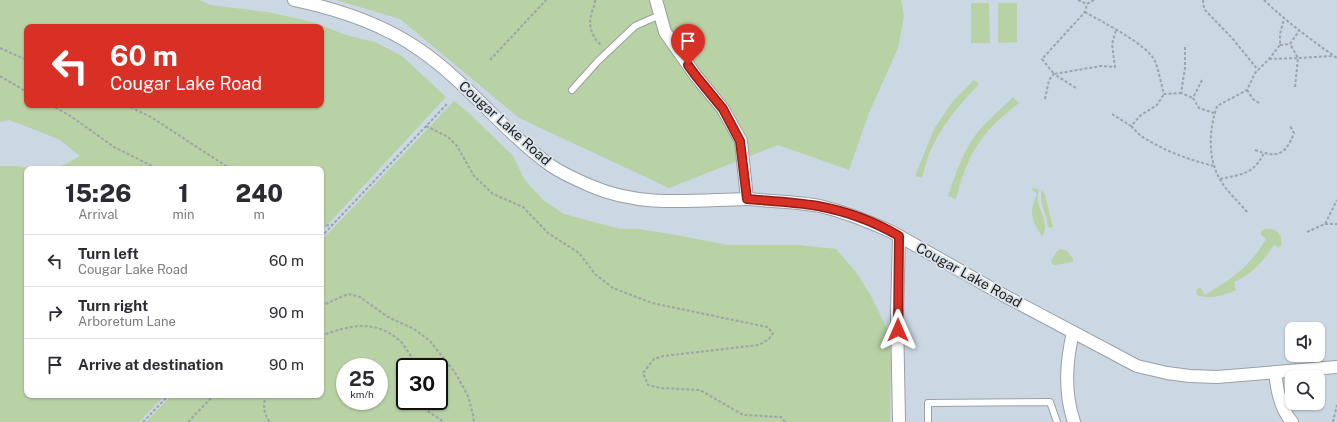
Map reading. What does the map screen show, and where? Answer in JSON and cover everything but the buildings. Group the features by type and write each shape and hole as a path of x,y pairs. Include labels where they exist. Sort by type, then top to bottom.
{"street":[{"name":"Cougar Lake Road","path":"294,0 339,11 393,34 420,50 454,77 533,152 551,166 594,188 636,199 662,201 747,199 818,206 844,212 899,236 1137,366 1167,373 1217,377 1337,367"},
{"path":"656,0 665,32 696,76 723,109 740,141 747,199"},
{"path":"899,236 899,422"},
{"path":"1073,332 1068,351 1066,372 1067,395 1074,422"},
{"path":"1275,372 1277,391 1282,406 1292,422"}],"lane":[{"path":"572,90 598,61 635,26 660,15"},
{"path":"928,422 928,403 1050,402 1057,422"}],"path":[{"path":"490,60 546,0"},
{"path":"595,0 590,19 591,30 596,40 602,46"},
{"path":"1078,0 1087,4"},
{"path":"1076,88 1054,74 1042,59 1085,12 1087,4 1094,0"},
{"path":"1203,0 1204,9 1233,39 1258,70"},
{"path":"1264,0 1299,31 1337,58"},
{"path":"1085,12 1128,37 1144,49 1154,60 1164,94 1157,105 1141,115 1131,126"},
{"path":"1247,212 1220,179 1212,162 1212,120 1217,106 1246,90 1255,72 1269,59 1280,45 1280,34 1284,19"},
{"path":"1045,99 1049,80 1054,74 1100,66 1115,67 1112,44 1116,30"},
{"path":"1280,45 1290,44 1299,31"},
{"path":"1290,44 1298,58 1295,87"},
{"path":"1181,93 1185,68 1184,47"},
{"path":"0,48 24,59"},
{"path":"1269,59 1333,56"},
{"path":"0,76 24,90"},
{"path":"1192,98 1202,80"},
{"path":"1246,90 1253,99 1259,103"},
{"path":"1164,94 1181,93 1192,98 1199,108 1214,113"},
{"path":"324,234 448,103"},
{"path":"56,108 72,117 114,147 152,166"},
{"path":"132,108 151,117 226,166"},
{"path":"1112,114 1131,126 1145,139 1190,160 1214,166"},
{"path":"426,126 448,136 457,146 474,176 493,194 523,207 548,233 579,253 595,274 613,288 652,303 767,327 773,333 769,339 759,345 663,356 654,359 643,373 648,385 660,388 700,390 743,415 781,417 785,422"},
{"path":"1255,150 1269,155 1280,153 1289,145 1294,133 1290,126"},
{"path":"1220,179 1249,172 1259,164 1264,153"},
{"path":"1325,224 1337,200"},
{"path":"1307,232 1325,224 1337,224"},
{"path":"324,226 333,225"},
{"path":"324,305 348,294 360,296 388,317 414,329 430,341 456,374 468,396 474,418 473,422"},
{"path":"324,335 336,330 361,326 378,328 387,331 401,342 412,358"},
{"path":"143,422 166,398"},
{"path":"188,422 211,398"},
{"path":"265,398 263,407 270,422"},
{"path":"1333,422 1337,405"},
{"path":"428,410 444,422"}],"shaded area":[{"path":"0,0 1337,0 1337,422 0,422"}],"green space":[{"path":"0,0 199,0 211,5 267,12 318,24 24,24 24,108 324,108 324,26 346,35 375,42 402,56 446,97 324,229 324,166 62,166 80,156 60,140 9,120 0,122"},
{"path":"336,0 901,0 904,16 898,48 869,113 849,170 778,145 669,188 519,118 400,19"},
{"path":"971,3 989,3 990,43 971,43"},
{"path":"998,3 1017,3 1017,42 998,43"},
{"path":"974,80 979,84 957,108 933,144 922,178 915,176 934,129 953,101"},
{"path":"1013,97 1019,103 995,124 978,145 971,156 956,199 948,196 962,158 974,137"},
{"path":"454,101 469,113 513,156 524,179 543,200 564,214 620,229 639,229 728,245 799,245 836,249 856,272 871,296 887,329 891,358 890,422 146,422 169,398 324,398 324,238"},
{"path":"0,166 16,166 24,167 24,398 162,398 139,422 0,422"},
{"path":"1031,188 1039,189 1038,202 1045,226 1045,230 1043,235 1040,239 1042,236 1035,225 1032,215 1034,200 1037,194"},
{"path":"1042,190 1045,195 1053,227 1051,228 1048,227 1041,199"},
{"path":"1268,229 1275,230 1279,234 1281,246 1278,247 1274,245 1266,257 1252,271 1234,282 1236,290 1212,297 1197,295 1196,290 1200,287 1205,295 1232,278 1247,265 1266,239 1261,235 1262,231"},
{"path":"1061,249 1067,251 1073,259 1073,262 1055,265 1052,264 1051,261 1057,251"}],"route":[{"path":"688,65 723,109 740,141 747,199 818,206 844,212 899,236 898,330"}]}
